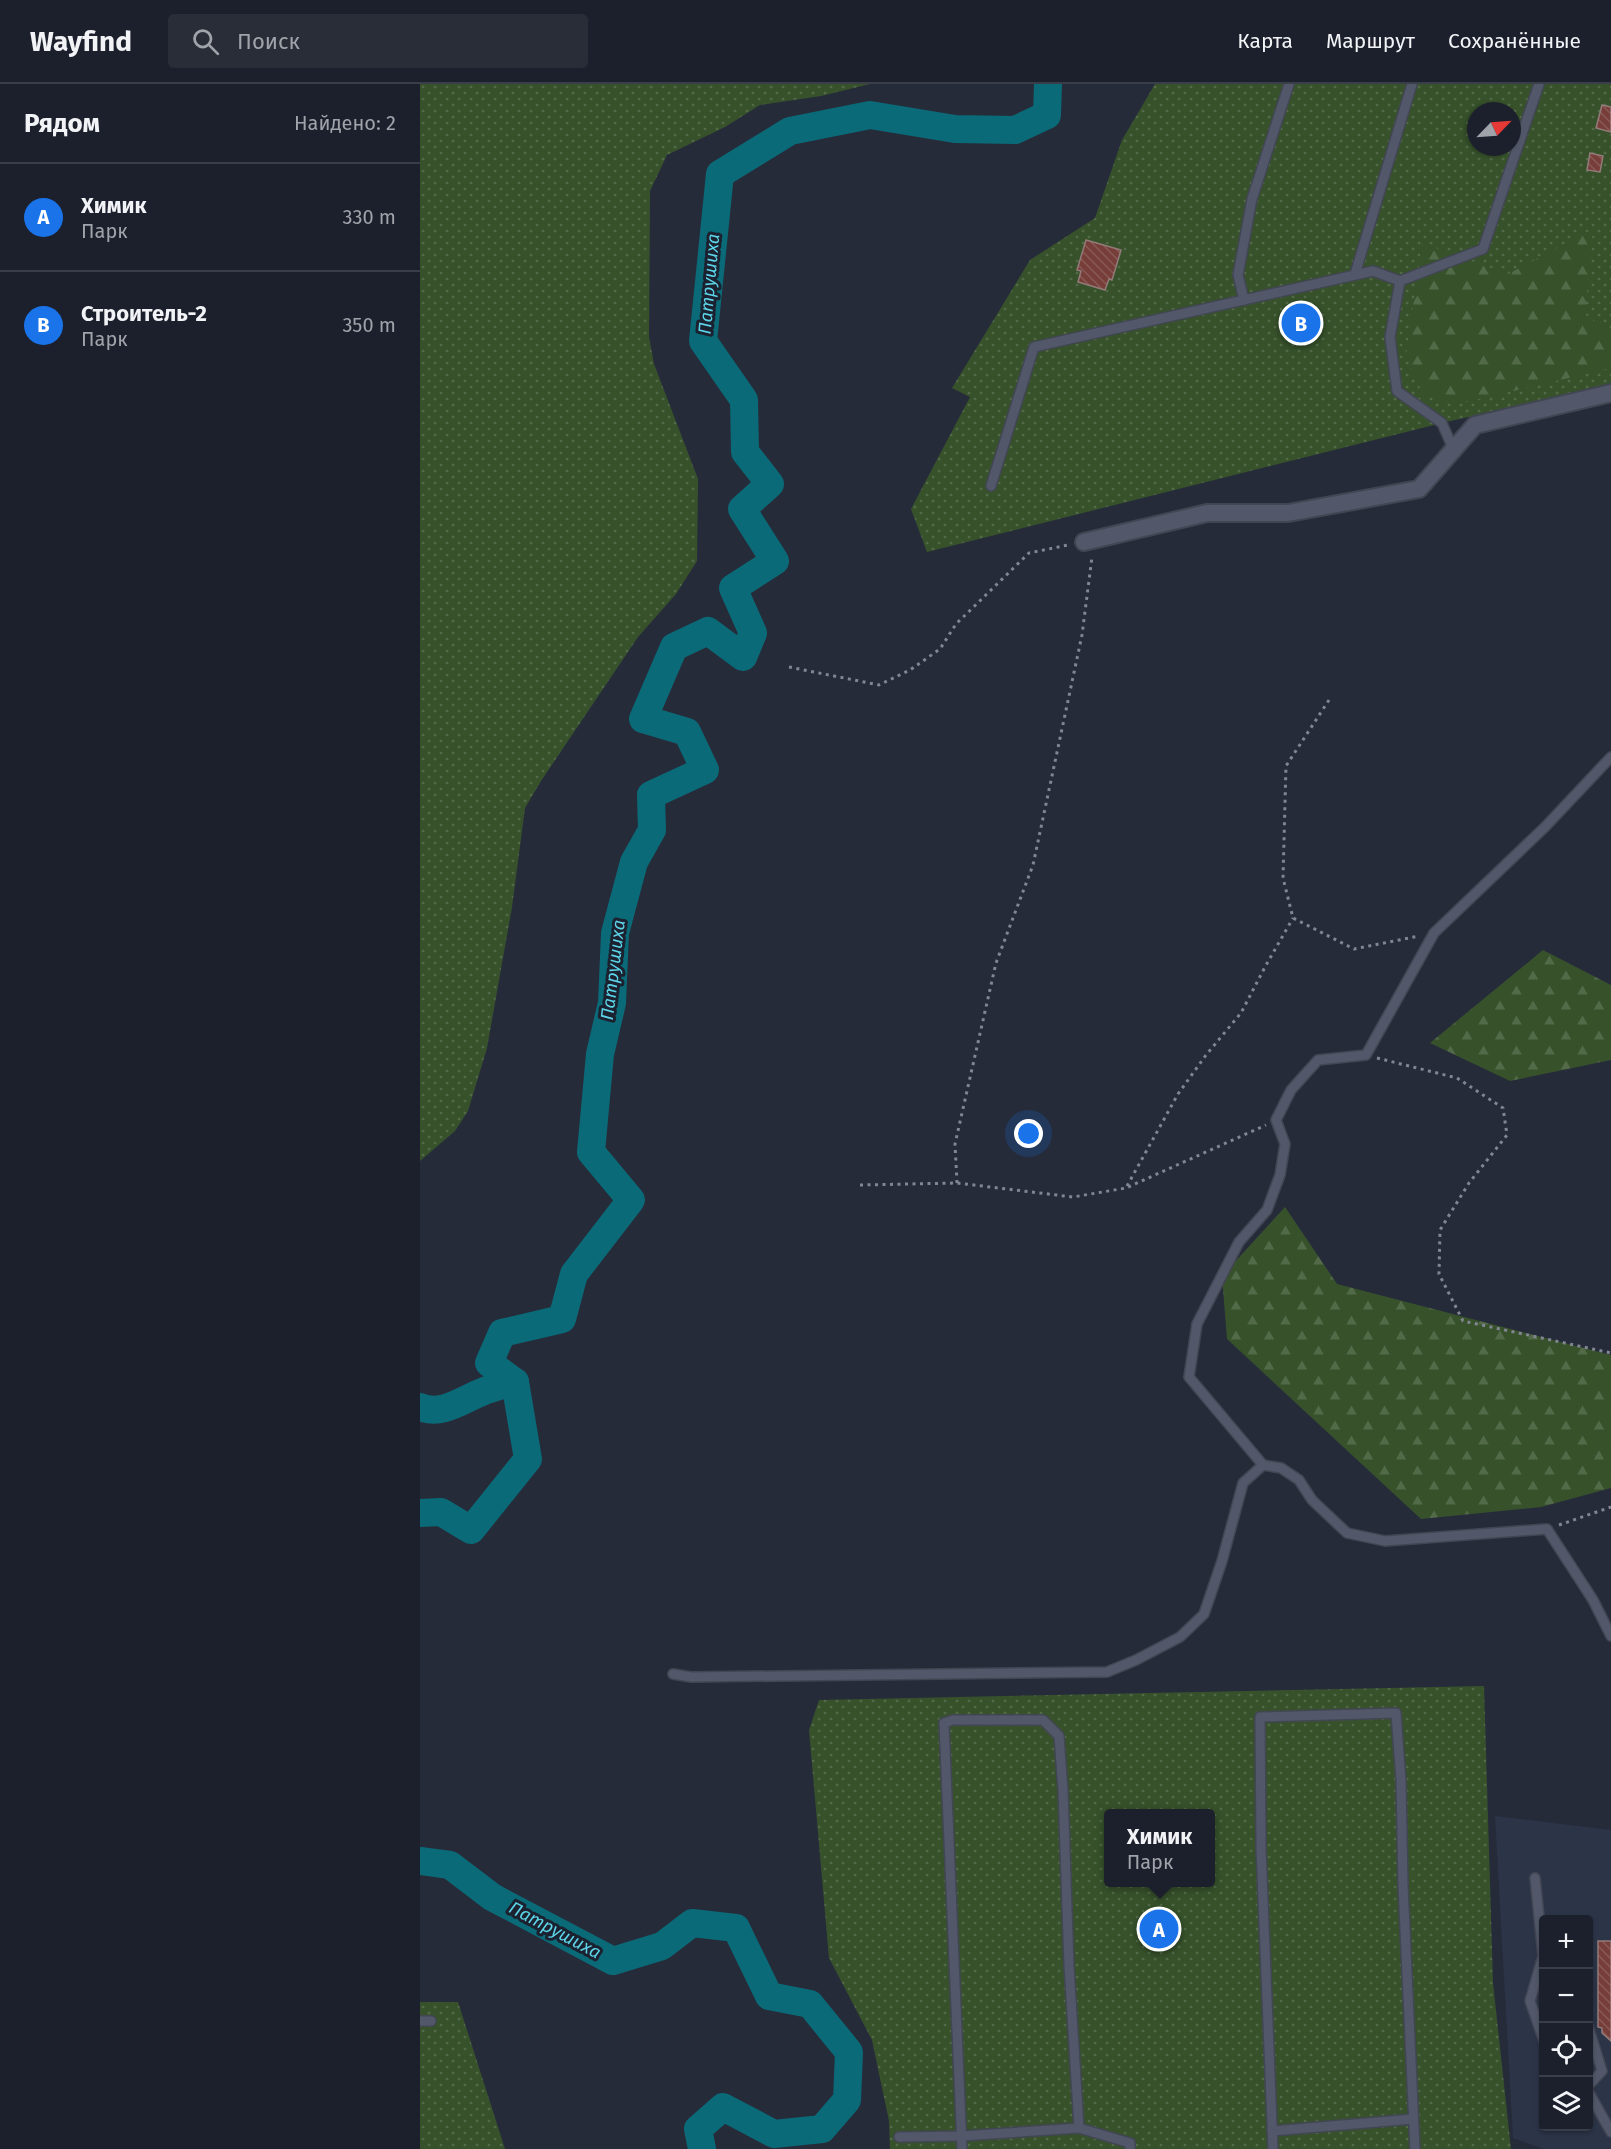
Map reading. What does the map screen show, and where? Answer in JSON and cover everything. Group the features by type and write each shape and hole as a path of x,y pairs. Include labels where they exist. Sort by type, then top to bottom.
{"street":[{"path":"1089,541 1207,513 1288,513 1419,489 1475,425 1611,393"}],"lane":[{"path":"1244,300 1238,275 1252,199 1289,84"},
{"path":"1355,274 1412,84"},
{"path":"991,486 1034,347 1355,274 1373,271 1400,281 1483,249 1539,84"},
{"path":"1400,281 1390,337 1397,391 1442,423 1454,451"},
{"path":"1611,757 1545,827 1434,933 1366,1055 1318,1060 1292,1090 1276,1120 1285,1144 1280,1175 1267,1210 1239,1242 1197,1324 1189,1377 1263,1465 1281,1467 1299,1480 1312,1500 1347,1533 1385,1541 1547,1528 1593,1600 1611,1636"},
{"path":"673,1674 691,1677 1107,1672 1136,1660 1180,1636 1204,1614 1222,1561 1243,1483 1263,1465"},
{"path":"1273,2149 1260,1848 1260,1717 1396,1713 1401,1781 1414,2149"},
{"path":"962,2149 944,1723 953,1720 1043,1720 1059,1736 1079,2128"},
{"path":"1535,1878 1539,1917"},
{"path":"1539,1969 1530,2001 1539,2027"},
{"path":"420,2020 431,2021"},
{"path":"1593,2042 1602,2071 1593,2081"},
{"path":"1593,2100 1611,2132"},
{"path":"1272,2131 1413,2119"},
{"path":"900,2137 962,2136 1079,2128 1130,2143 1130,2149"}],"path":[{"path":"789,667 879,686 910,670 940,649 956,624 1029,553 1089,541 1082,635 1033,865 996,963 955,1144 957,1183"},
{"path":"1126,1188 1178,1094 1206,1055 1241,1013 1293,918 1283,878 1286,766 1329,700"},
{"path":"1293,918 1354,949 1434,933"},
{"path":"1366,1055 1457,1078 1503,1108 1507,1135 1469,1183 1440,1230 1439,1274 1463,1321 1611,1353"},
{"path":"860,1185 957,1183 1073,1197 1126,1188 1276,1120"},
{"path":"1547,1528 1611,1507"}],"shaded area":[{"path":"1495,1816 1611,1830 1611,2149 1544,2149 1513,2138"}],"green space":[{"path":"420,84 870,84 821,96 760,105 725,127 667,155 650,191 649,337 654,364 698,479 697,561 676,594 638,637 525,808 512,907 487,1048 468,1111 455,1131 420,1161"},
{"path":"1155,84 1611,84 1611,385 1442,423 927,552 911,509 970,397 952,388 1030,260 1095,218 1122,140"},
{"path":"1593,229 1585,314 1611,334 1611,368 1454,405 1423,395 1406,355 1422,243 1508,274"},
{"path":"1543,950 1611,985 1611,1060 1510,1081 1430,1043"},
{"path":"1285,1207 1337,1284 1611,1355 1611,1488 1541,1507 1421,1519 1227,1339 1222,1276"},
{"path":"1484,1686 1493,1983 1511,2149 890,2149 889,2121 872,2040 829,1958 809,1730 819,1700"},
{"path":"420,2002 458,2002 505,2149 420,2149"}],"building":[{"path":"1602,105 1611,107 1611,132 1596,128"},
{"path":"1590,153 1603,156 1600,172 1587,170"},
{"path":"1086,240 1121,250 1112,280 1109,279 1105,290 1078,282 1081,271 1077,270"},
{"path":"1598,1941 1611,1941 1611,2041 1602,2033 1602,2028 1598,2027"}],"waterway":[{"name":"Патрушиха","path":"420,1513 441,1512 471,1530 528,1459 515,1382 489,1363 502,1333 562,1319 574,1274 631,1200 591,1152 600,1054 612,1003 615,933 634,862 652,830 651,795 705,770 687,732 643,719 674,647 708,631 743,657 753,633 733,588 775,561 742,509 770,484 745,452 744,400 703,341 720,174 790,131 870,115 955,129 1015,130 1047,115 1048,84"},
{"path":"420,1407 436,1410 444,1408 486,1390 515,1382"},
{"name":"Патрушиха","path":"420,1861 450,1865 492,1897 613,1961 662,1946 692,1923 736,1928 769,1996 810,2004 849,2052 847,2100 822,2129 774,2134 723,2107 698,2129 702,2149"}],"place":[{"name":"Строитель-2","path":"1301,323"},
{"name":"Химик","path":"1159,1929"}]}
